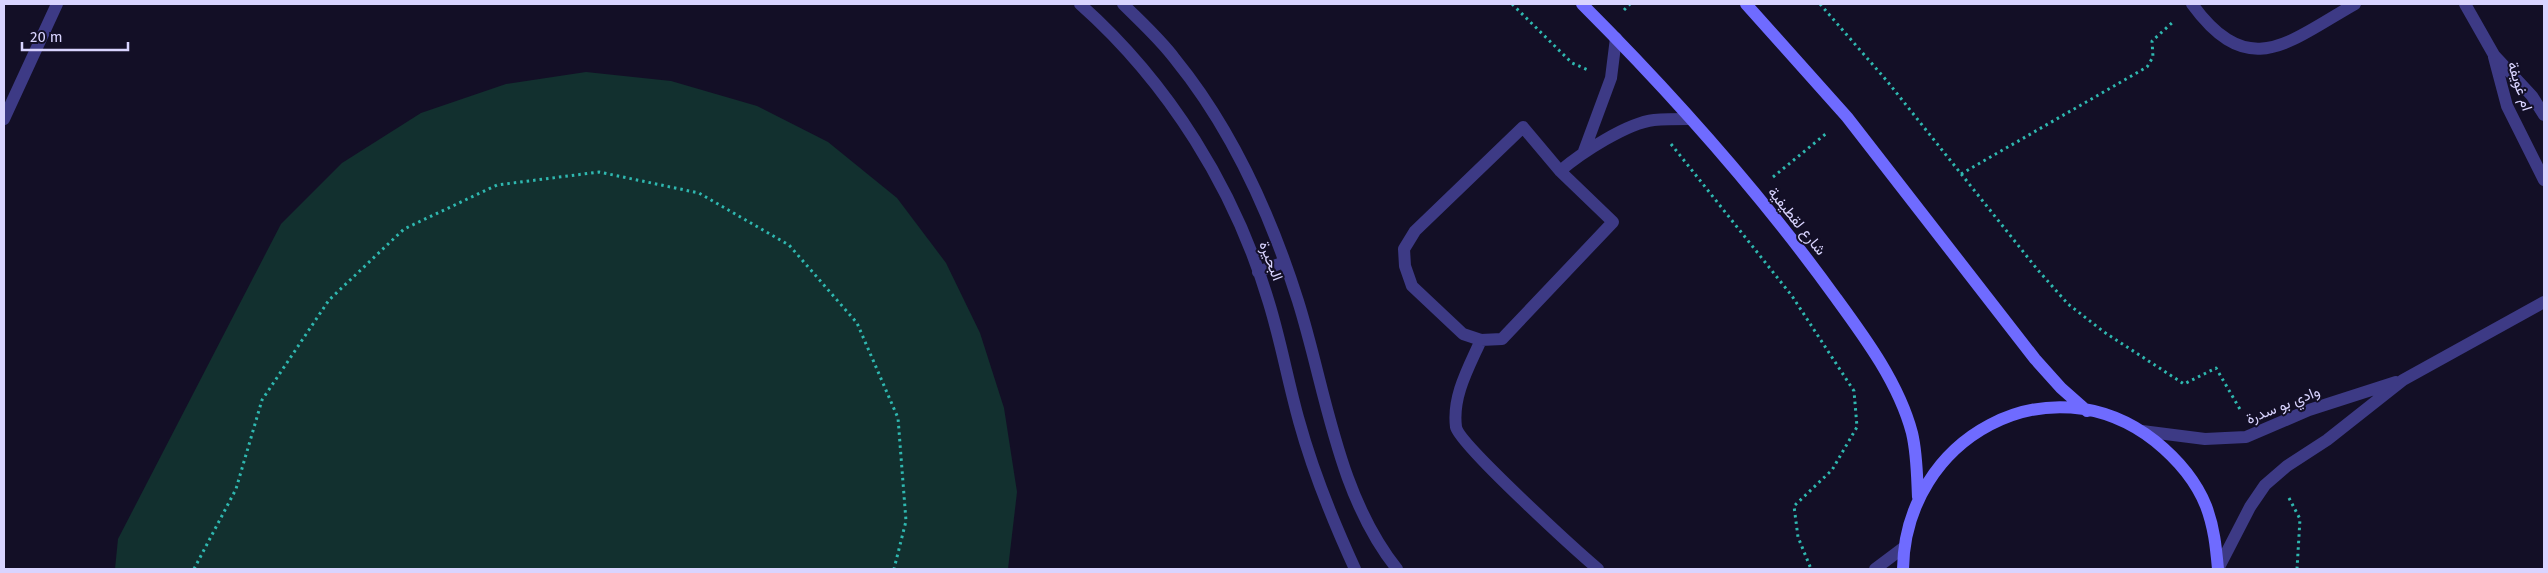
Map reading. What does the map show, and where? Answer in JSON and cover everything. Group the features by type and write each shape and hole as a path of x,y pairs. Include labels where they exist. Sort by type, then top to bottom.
{"street":[{"path":"4,119 57,4"},
{"name":"البحيرة","path":"1080,4 1146,72 1184,123 1233,210 1269,303 1312,465 1330,516 1355,569"},
{"name":"البحيرة","path":"1124,4 1174,58 1229,138 1257,196 1299,302 1320,382 1355,496 1369,528 1397,569"},
{"name":"شارع لقطيفية","path":"1582,4 1616,38 1753,192 1865,337 1893,386 1912,432 1918,497"},
{"path":"1746,4 1847,117 2030,352 2061,388 2087,411"},
{"path":"2192,4 2222,37 2236,45 2260,50 2272,48 2306,32 2355,4"},
{"name":"ام غويفة","path":"2464,4 2494,55 2532,96 2544,115"},
{"path":"1584,151 1611,78 1616,38"},
{"name":"ام غويفة","path":"2494,55 2507,106 2544,180"},
{"path":"1560,171 1584,151 1622,132 1652,120 1689,119"},
{"path":"1523,127 1560,171 1613,222 1502,339 1481,340 1463,334 1412,286 1405,266 1404,249 1415,231 1523,127"},
{"path":"1258,272 1284,262"},
{"name":"وادي بو سدرة","path":"2218,569 2250,507 2265,486 2276,475 2327,440 2403,380 2544,302"},
{"path":"1481,340 1462,382 1456,407 1456,429 1479,456 1598,569"},
{"name":"وادي بو سدرة","path":"2142,431 2204,439 2246,437 2309,410 2403,380"},
{"path":"1903,569 1903,548 1908,522 1918,497 1933,472 1952,450 1976,433 2001,419 2029,411 2058,408 2106,415 2142,431 2168,452 2190,477 2206,505 2215,536 2218,569"},
{"path":"1875,569 1903,548"}],"path":[{"path":"1512,4 1572,63 1611,78"},
{"path":"1820,4 1887,81 2037,269 2068,304 2104,332 2184,384 2216,368 2254,434"},
{"path":"1961,174 2147,67 2151,62 2151,46 2155,37 2192,4"},
{"path":"1753,192 1847,117"},
{"path":"1652,120 1792,296 1854,391 1857,428 1832,470 1794,506 1798,537 1811,569"},
{"path":"194,569 236,489 262,400 329,300 404,229 454,205 497,185 598,172 699,193 789,245 857,323 898,418 906,521 894,569"},
{"path":"2276,475 2300,519 2298,569"}],"green space":[{"path":"586,72 671,81 757,106 828,142 897,198 946,263 980,333 1004,408 1017,492 1008,569 115,569 118,539 281,224 342,163 421,113 506,84"}]}
